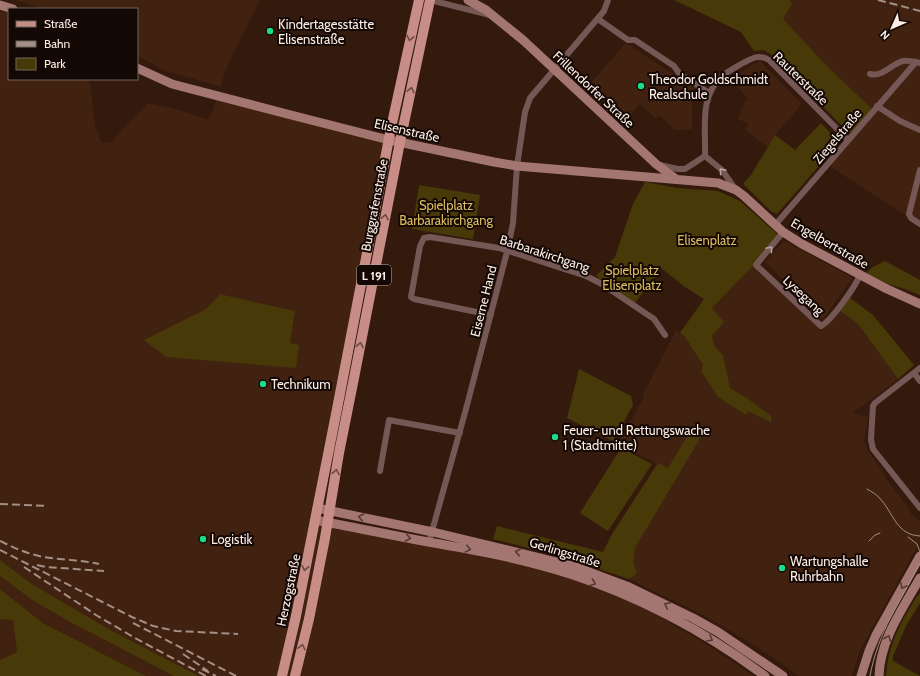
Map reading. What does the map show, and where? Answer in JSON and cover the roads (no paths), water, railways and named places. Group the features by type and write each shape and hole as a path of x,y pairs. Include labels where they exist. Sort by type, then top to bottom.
{"main road":[{"name":"Burggrafenstraße","path":"317,508 389,140 419,0"},
{"name":"Burggrafenstraße","path":"329,511 400,142 430,0"},
{"name":"Frillendorfer Straße","path":"468,0 490,13"},
{"name":"Frillendorfer Straße","path":"476,0 523,40 656,164 678,180"},
{"name":"Elisenstraße","path":"138,68 172,84 389,140 490,162 517,166 678,180"},
{"path":"678,180 718,183 736,190"},
{"name":"Engelbertstraße","path":"736,190 756,205 775,225 802,244 860,275 920,304"},
{"name":"Gerlingstraße","path":"317,508 433,532 573,566 629,587 675,609 718,632 783,676"},
{"name":"Herzogstraße","path":"282,676 292,636 317,508"},
{"name":"Herzogstraße","path":"295,676 309,619 326,535 329,511"},
{"name":"Gerlingstraße","path":"314,525 327,522 458,547 539,565 570,574 629,597 688,626 739,657 765,676"},
{"path":"861,676 876,635 920,556"},
{"path":"879,676 881,659 886,642 893,626 920,578"}],"street":[{"name":"Frillendorfer Straße","path":"430,0 490,13"},
{"name":"Eiserne Hand","path":"429,542 460,433 507,252 513,223 517,166 525,112 530,98 604,11 608,0"},
{"path":"598,18 628,40 635,40 674,66 679,73 709,93"},
{"name":"Rauterstraße","path":"705,156 706,102 709,93 717,81 727,72 753,58 764,57 773,64 848,140"},
{"path":"870,74 882,74 898,63 906,61 918,62"},
{"name":"Ziegelstraße","path":"775,225 877,106 918,62"},
{"path":"877,106 900,121 920,130"},
{"path":"656,164 685,169 705,156 722,170 736,190"},
{"path":"920,170 909,214 911,218 920,224"},
{"name":"Lysegang","path":"784,232 756,265 821,326 826,324 858,281 860,275"},
{"name":"Barbarakirchgang","path":"491,315 414,300 410,297 420,246 424,238 430,237 499,248 507,252 594,280 654,319 665,335"},
{"path":"920,368 875,403 873,406 871,440 873,449 920,508"},
{"path":"914,373 920,381"},
{"path":"380,471 389,420 460,433"}],"tram line":[{"path":"867,489 880,499 901,528 912,535 920,536"},
{"path":"869,541 875,535 880,533"},
{"path":"908,537 917,544 920,552"},
{"path":"870,676 878,645 884,631 920,563"}],"railway":[{"path":"878,0 920,11"},
{"path":"0,504 48,506"},
{"path":"0,541 38,556 99,564"},
{"path":"0,550 132,617 153,626 176,631 238,634"},
{"path":"37,565 104,571"},
{"path":"24,567 96,615 135,638 206,676"},
{"path":"133,623 236,676"},
{"path":"183,654 208,671"},
{"path":"202,669 216,676"}],"place":[{"name":"Kindertagesstätte Elisenstraße","path":"270,31"},
{"name":"Theodor Goldschmidt Realschule","path":"641,86"},
{"name":"Technikum","path":"263,384"},
{"name":"Feuer- und Rettungswache 1 (Stadtmitte)","path":"555,437"},
{"name":"Logistik","path":"203,539"},
{"name":"Wartungshalle Ruhrbahn","path":"782,568"}],"park label":[{"name":"Spielplatz Barbarakirchgang","path":"446,212"},
{"name":"Elisenplatz","path":"707,240"},
{"name":"Spielplatz Elisenplatz","path":"632,278"}]}
